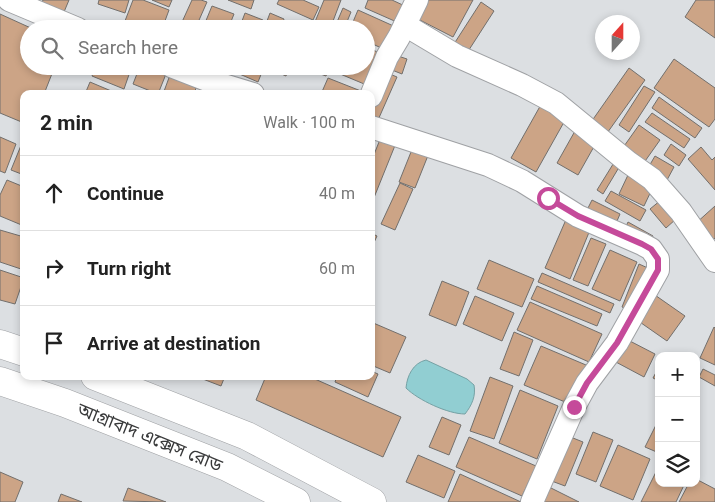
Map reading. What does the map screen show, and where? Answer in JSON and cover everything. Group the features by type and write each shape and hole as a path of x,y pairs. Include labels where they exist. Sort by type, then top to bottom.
{"main road":[{"path":"0,344 20,351"},
{"name":"আগ্রাবাদ এক্সেস রোড","path":"105,380 247,436 372,502"},
{"name":"আগ্রাবাদ এক্সেস রোড","path":"0,381 65,403 227,467 296,502"}],"street":[{"path":"9,0 57,20"},
{"path":"373,90 387,57 417,0"},
{"path":"405,25 457,56 522,85 556,103 628,162 652,179 680,212 715,261"},
{"path":"194,75 240,90"},
{"path":"375,128 488,165 522,181 578,216 647,246 658,259 658,270 636,311 617,343 587,383 574,407 532,502"}],"water":[{"path":"426,360 467,379 474,385 473,400 465,414 450,412 434,406 411,393 406,388 414,367"}],"building":[{"path":"43,0 69,0 64,12 41,4"},
{"path":"99,0 129,0 125,13 98,4"},
{"path":"133,0 143,0 169,10 165,20 125,20"},
{"path":"152,0 172,0 169,7"},
{"path":"192,0 207,2 199,20 183,20"},
{"path":"228,0 254,0 251,9"},
{"path":"279,0 303,0 319,7 313,20 277,4"},
{"path":"324,0 341,0 333,20 316,20"},
{"path":"368,0 392,0 407,7 399,23 365,8"},
{"path":"423,0 473,0 453,37 414,17"},
{"path":"696,0 715,0 715,38 685,17"},
{"path":"481,2 494,11 465,56 452,47"},
{"path":"212,6 234,14 232,20 206,20"},
{"path":"343,8 351,12 348,20 338,20"},
{"path":"358,10 398,28 388,51 375,45 375,20 354,20"},
{"path":"245,13 263,20 242,20"},
{"path":"270,13 284,19 284,20 267,20"},
{"path":"0,14 20,23 20,75 51,75 46,90 20,90 20,121 0,113"},
{"path":"375,51 382,54 375,71"},
{"path":"392,54 407,59 402,74 387,68"},
{"path":"674,59 715,88 715,119 709,127 654,88"},
{"path":"629,68 645,80 605,136 589,125"},
{"path":"385,72 397,77 378,120 375,119 375,95"},
{"path":"92,75 129,75 124,89"},
{"path":"136,75 166,75 160,90 148,90 133,84"},
{"path":"170,75 197,85 195,90 164,90"},
{"path":"242,75 261,75 258,82"},
{"path":"343,75 373,75 369,86"},
{"path":"328,78 358,90 323,90"},
{"path":"90,82 109,90 87,90"},
{"path":"644,86 655,92 629,132 619,125"},
{"path":"659,97 702,128 695,138 652,108"},
{"path":"543,101 568,115 536,172 511,158"},
{"path":"652,113 690,139 684,148 645,122"},
{"path":"639,125 660,140 643,164 622,149"},
{"path":"575,131 596,143 578,175 557,163"},
{"path":"0,137 16,144 5,173 0,171"},
{"path":"381,137 396,143 375,195 375,152"},
{"path":"415,142 431,148 415,188 399,182"},
{"path":"671,144 686,155 679,166 664,155"},
{"path":"701,147 712,160 715,157 715,190 688,159"},
{"path":"20,148 20,173 11,170"},
{"path":"655,156 674,167 667,180 648,168"},
{"path":"615,161 621,164 603,194 597,190"},
{"path":"628,175 653,187 644,206 619,194"},
{"path":"7,180 20,185 20,224 0,216 0,195"},
{"path":"400,183 413,189 395,230 381,224"},
{"path":"611,191 646,210 640,221 605,201"},
{"path":"592,200 620,214 614,228 585,214"},
{"path":"661,200 676,219 666,228 650,209"},
{"path":"715,206 715,238 712,241 695,224"},
{"path":"568,215 592,225 570,279 545,268"},
{"path":"628,222 653,236 649,245 624,231"},
{"path":"0,230 20,236 20,269 0,262"},
{"path":"591,238 606,244 588,286 573,280"},
{"path":"610,250 637,262 620,301 592,289"},
{"path":"489,260 534,279 522,307 477,289"},
{"path":"639,264 650,269 632,311 622,307"},
{"path":"0,270 20,277 20,290 15,304 0,300"},
{"path":"542,273 614,304 610,313 538,282"},
{"path":"442,281 469,292 456,326 429,315"},
{"path":"537,286 602,314 597,326 531,299"},
{"path":"652,293 685,316 667,341 634,318"},
{"path":"475,296 514,313 502,341 463,324"},
{"path":"530,302 602,334 589,362 517,330"},
{"path":"375,324 406,337 390,373 375,367"},
{"path":"714,327 715,365 700,358"},
{"path":"514,332 533,340 519,376 500,369"},
{"path":"626,339 655,354 644,377 614,361"},
{"path":"541,346 586,365 570,404 524,385"},
{"path":"703,369 715,375 715,386 700,378"},
{"path":"375,373 378,374 368,397 335,382 336,380 375,380"},
{"path":"490,377 513,386 494,439 470,431"},
{"path":"205,380 223,380 221,386"},
{"path":"264,380 317,380 401,417 383,457 256,400"},
{"path":"520,390 558,406 537,459 499,443"},
{"path":"442,417 461,425 449,455 429,447"},
{"path":"655,427 655,451 645,447"},
{"path":"593,432 613,440 596,482 576,474"},
{"path":"568,436 583,442 565,486 549,480"},
{"path":"469,437 536,466 522,496 456,467"},
{"path":"618,445 650,459 633,500 600,486"},
{"path":"418,455 455,471 444,498 406,482"},
{"path":"0,472 23,482 15,502 0,502"},
{"path":"460,474 521,502 448,502"},
{"path":"655,474 655,487 683,487 676,502 641,502"},
{"path":"700,481 715,489 715,502 679,502 687,487 700,487"},
{"path":"545,485 579,502 536,502"},
{"path":"128,488 166,502 123,501"},
{"path":"61,494 82,502 58,502"}],"route":[{"path":"548,198 578,216 642,244 651,249 658,259 658,270 636,311 617,343 587,383 574,407"}]}
